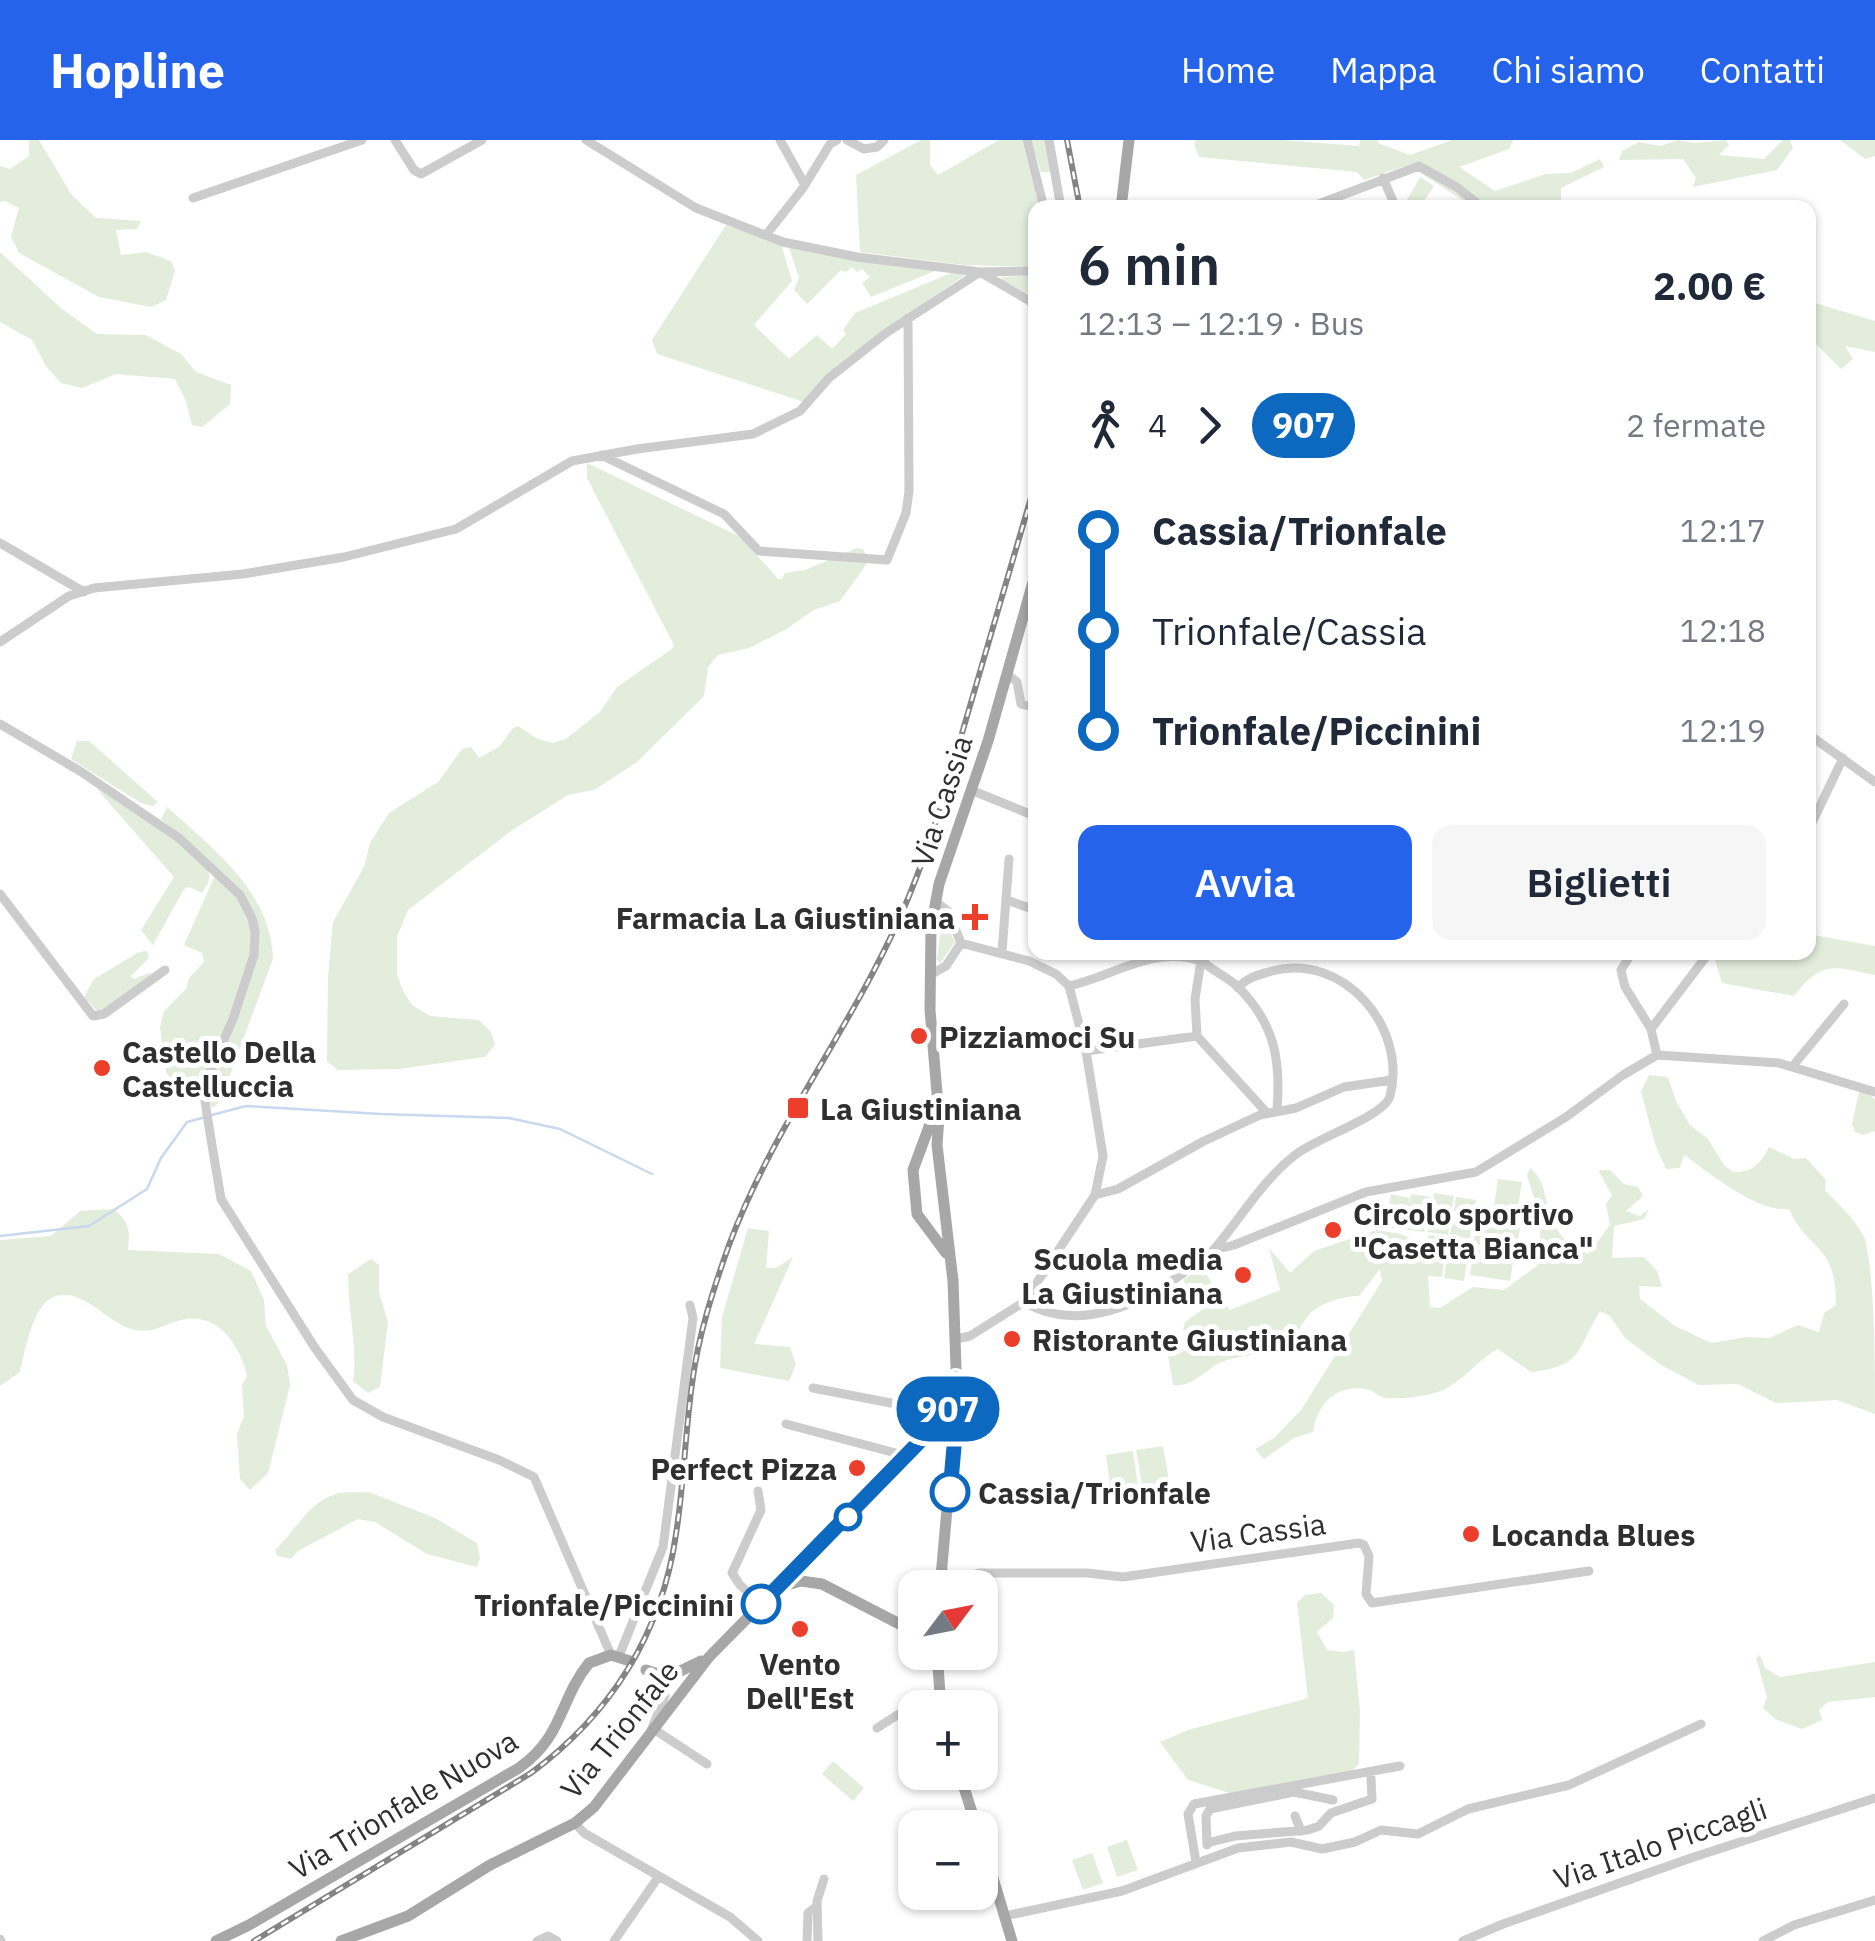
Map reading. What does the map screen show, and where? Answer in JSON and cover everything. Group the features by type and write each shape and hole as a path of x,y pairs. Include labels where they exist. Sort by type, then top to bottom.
{"main road":[{"path":"1122,200 1129,140"},
{"name":"Via Cassia","path":"942,1570 956,1421 956,1339 939,1161 931,928 1028,602"},
{"name":"Via Cassia","path":"936,1108 915,1162 917,1214 951,1264"},
{"path":"915,1162 925,1154 939,1161"},
{"path":"927,1225 938,1224 944,1215"},
{"name":"Via Trionfale","path":"342,1941 408,1916 490,1865 575,1823 604,1795 709,1656 927,1434 945,1413 956,1379"},
{"path":"818,1546 813,1571 822,1584"},
{"path":"776,1589 801,1581 822,1584 898,1622"},
{"path":"650,1672 670,1677 709,1656"},
{"name":"Via Trionfale Nuova","path":"216,1941 530,1760 554,1733 586,1668 594,1660 620,1657"},
{"path":"998,1891 1012,1941"}],"street":[{"path":"193,198 362,140"},
{"path":"395,140 414,170 421,174 482,140"},
{"path":"586,140 696,208 766,235 857,257 980,272 1028,271"},
{"path":"780,140 805,185"},
{"path":"847,140 864,148 877,147 884,140"},
{"path":"1027,140 1042,200"},
{"path":"1050,140 1060,200"},
{"path":"766,235 832,142"},
{"path":"1328,200 1419,166 1473,200"},
{"path":"1383,178 1393,200"},
{"path":"1038,184 1058,179"},
{"path":"980,272 1028,300"},
{"path":"0,642 69,596 344,556 456,529 562,465 602,455 746,436 800,412 829,378 908,318 980,272"},
{"path":"602,455 724,514 759,550 887,560 906,513 910,472 908,318"},
{"path":"0,542 84,592"},
{"path":"1021,627 1028,627"},
{"path":"1008,675 1018,682 1021,704 1028,706"},
{"path":"0,724 80,771 179,838 240,894 256,932 254,956 234,1019 204,1088 221,1199 352,1400 383,1418 499,1460 534,1477 620,1657"},
{"path":"1816,739 1875,782"},
{"path":"1816,816 1844,758"},
{"path":"971,790 1028,813"},
{"path":"1002,952 1008,859"},
{"path":"0,894 93,1016 104,1014 165,970"},
{"path":"1007,900 1028,908"},
{"path":"936,901 948,911 961,943"},
{"path":"956,1339 970,1336 1024,1302 1095,1195 1103,1151 1086,1051 1069,986 1040,965 961,943"},
{"path":"930,975 946,966 961,943"},
{"path":"1069,986 1134,960"},
{"path":"1198,960 1197,1036 1272,1111"},
{"path":"1203,960 1238,988 1274,1040 1278,1074 1272,1111"},
{"path":"1628,960 1622,970 1625,987 1651,1029 1657,1055"},
{"path":"1651,1029 1703,960"},
{"path":"1024,1302 1036,1310 1075,1316 1120,1308 1152,1294 1214,1250 1292,1158 1319,1139 1382,1110 1390,1098 1392,1080 1386,1032 1368,1004 1344,982 1318,971 1292,968 1254,976 1238,988"},
{"path":"1792,1067 1844,1004"},
{"path":"1086,1051 1197,1036"},
{"path":"1214,1250 1366,1192 1476,1172 1657,1055 1779,1063 1875,1092"},
{"path":"1095,1195 1118,1189 1204,1140 1272,1111 1296,1108 1356,1084 1392,1080"},
{"path":"620,1657 663,1547 693,1318 690,1306"},
{"path":"813,1388 945,1413 956,1421"},
{"path":"786,1424 907,1456"},
{"path":"927,1434 944,1427 955,1436"},
{"path":"758,1492 761,1510 732,1572 761,1604"},
{"name":"Via Cassia","path":"998,1573 1123,1577 1358,1543 1364,1544 1369,1553 1366,1592 1372,1602 1589,1571"},
{"path":"650,1672 664,1698 652,1728 707,1764"},
{"path":"877,1728 898,1714"},
{"path":"1006,1916 1122,1890 1242,1847 1291,1842 1325,1849 1381,1830 1418,1834 1468,1809 1569,1785 1701,1724"},
{"path":"1196,1862 1188,1814 1194,1804 1400,1766"},
{"path":"1206,1843 1320,1826 1331,1812 1373,1798 1371,1778"},
{"path":"1209,1857 1206,1816 1210,1808 1294,1792 1332,1800"},
{"name":"Via Italo Piccagli","path":"1464,1941 1578,1897 1875,1798"},
{"path":"1295,1816 1301,1831"},
{"path":"575,1823 584,1833 730,1917 758,1941"},
{"path":"614,1941 659,1876"},
{"path":"818,1941 817,1906 824,1880"},
{"path":"1763,1941 1799,1923 1875,1900"},
{"path":"807,1941 808,1914 817,1906"},
{"path":"538,1941 548,1936 556,1941"}],"green space":[{"path":"29,140 39,140 71,194 96,218 141,221 137,229 116,230 121,255 146,252 171,261 175,271 166,300 151,307 99,297 19,253 11,236 19,208 0,202 0,166 10,169 29,156"},
{"path":"921,140 930,140 930,165 938,175 999,140 1022,140 1037,200 1028,200 1028,267 965,265 860,252 856,175"},
{"path":"1031,140 1048,140 1051,172 1041,172"},
{"path":"1196,140 1283,140 1359,146 1360,140 1378,140 1410,155 1452,140 1513,140 1509,149 1459,167 1495,191 1546,174 1571,173 1600,159 1604,167 1561,188 1561,200 1462,200 1419,172 1414,163 1364,180 1357,172 1199,157"},
{"path":"1678,140 1726,140 1729,145 1719,155 1764,159 1783,140 1790,140 1793,148 1777,170 1693,187 1696,178 1683,159 1619,160 1622,151 1639,142 1660,146"},
{"path":"1840,140 1875,140 1875,156 1865,159"},
{"path":"1420,177 1434,186 1425,200 1407,200"},
{"path":"726,225 781,244 792,281 754,325 789,359 817,335 832,349 846,334 843,330 855,313 951,273 968,273 895,323 804,402 657,354 652,340"},
{"path":"788,245 940,269 871,297 862,283 870,277 862,269 857,272 852,267 846,272 841,270 807,304 794,290 799,278"},
{"path":"0,252 62,309 97,334 146,335 181,354 196,372 231,385 230,404 202,427 192,425 175,379 116,374 82,388 61,383 32,340 0,322"},
{"path":"1028,275 1028,294 1000,280"},
{"path":"1816,303 1875,321 1875,352 1845,346 1853,359 1841,369 1816,344"},
{"path":"587,463 747,540 778,579 785,573 805,570 857,548 863,549 869,561 840,601 814,610 749,648 718,655 708,667 704,696 636,763 594,790 568,795 511,831 408,910 397,937 397,975 403,991 412,1005 430,1016 479,1020 491,1032 495,1045 485,1057 399,1069 338,1070 327,1061 333,922 364,867 370,843 389,813 438,782 462,749 471,747 479,758 499,747 518,726 538,739 553,743 566,739 600,712 617,687 674,645 587,478"},
{"path":"77,741 89,741 158,802 153,806 141,803 71,759"},
{"path":"96,788 189,849 208,871 209,880 202,893 189,887 184,889 153,945 141,930 174,877"},
{"path":"167,807 237,873 262,912 270,935 273,959 220,1102 212,1108 200,1083 190,1092 179,1092 166,1072 160,1027 164,1011 186,989 189,978 204,962 202,953 184,945 216,873 209,861 161,819"},
{"path":"942,916 955,942 940,963 937,960"},
{"path":"1816,935 1875,946 1875,975 1838,968 1821,971 1794,996 1722,983 1715,960 1816,960"},
{"path":"147,951 149,958 131,976 134,979 152,972 149,977 97,1011 84,997 94,979"},
{"path":"1649,1075 1668,1077 1690,1125 1708,1139 1733,1172 1756,1166 1769,1147 1794,1159 1806,1158 1826,1180 1825,1190 1857,1226 1865,1239 1871,1276 1875,1414 1837,1400 1776,1403 1738,1384 1699,1385 1661,1365 1625,1338 1610,1316 1600,1311 1577,1354 1561,1365 1531,1372 1498,1349 1452,1385 1429,1394 1387,1398 1366,1389 1346,1390 1324,1405 1313,1432 1294,1438 1264,1459 1255,1449 1274,1438 1301,1410 1382,1281 1380,1269 1359,1296 1332,1301 1313,1311 1284,1346 1222,1362 1193,1381 1173,1385 1168,1355 1188,1350 1188,1339 1194,1332 1183,1330 1185,1322 1206,1307 1183,1280 1202,1268 1230,1310 1280,1290 1269,1248 1290,1273 1314,1251 1377,1230 1401,1234 1420,1243 1424,1257 1428,1235 1447,1238 1442,1277 1428,1276 1430,1307 1440,1308 1473,1287 1504,1290 1538,1265 1541,1221 1527,1175 1530,1168 1543,1186 1560,1233 1588,1254 1610,1225 1606,1204 1612,1195 1598,1170 1610,1170 1624,1184 1638,1187 1643,1196 1626,1211 1640,1216 1649,1209 1644,1219 1614,1226 1612,1258 1644,1257 1657,1271 1662,1287 1639,1286 1640,1299 1675,1326 1711,1343 1769,1338 1798,1325 1819,1332 1824,1313 1836,1305 1835,1284 1826,1258 1789,1209 1776,1209 1749,1198 1684,1155 1680,1168 1666,1169 1641,1091"},
{"path":"1866,1090 1875,1100 1875,1131 1863,1135 1855,1132 1852,1124 1859,1092"},
{"path":"1498,1179 1522,1182 1515,1224 1492,1221"},
{"path":"1434,1193 1454,1196 1448,1235 1428,1232"},
{"path":"1391,1194 1409,1198 1409,1204 1411,1194 1430,1197 1424,1232 1386,1227"},
{"path":"1456,1197 1476,1200 1470,1239 1450,1235"},
{"path":"114,1209 128,1228 128,1250 219,1254 251,1271 264,1300 266,1326 287,1365 290,1385 268,1473 250,1490 240,1479 237,1434 244,1416 242,1385 247,1376 234,1344 209,1322 186,1319 135,1330 76,1297 61,1295 49,1299 40,1309 20,1372 0,1386 0,1240 51,1236 80,1211"},
{"path":"1477,1220 1520,1228 1516,1251 1473,1244"},
{"path":"748,1228 769,1231 766,1268 776,1268 793,1257 754,1344 790,1347 796,1364 789,1381 720,1368 722,1317"},
{"path":"1450,1238 1470,1241 1464,1281 1444,1278"},
{"path":"1474,1249 1514,1255 1510,1281 1470,1275"},
{"path":"371,1259 379,1265 379,1292 388,1322 380,1387 368,1393 353,1381 348,1274"},
{"path":"1163,1446 1172,1498 1145,1502 1136,1450"},
{"path":"1133,1451 1140,1501 1113,1505 1106,1455"},
{"path":"369,1492 435,1518 477,1543 477,1567 427,1554 375,1522 358,1519 298,1551 291,1559 278,1556 275,1550 317,1504 340,1493"},
{"path":"1321,1593 1334,1605 1333,1618 1317,1632 1327,1650 1354,1650 1360,1711 1359,1764 1350,1773 1230,1793 1188,1780 1160,1742 1188,1730 1308,1698 1297,1603 1305,1595"},
{"path":"1760,1655 1765,1668 1780,1677 1875,1662 1875,1697 1828,1702 1819,1710 1822,1720 1802,1729 1775,1719 1763,1708 1767,1697 1756,1658"},
{"path":"833,1761 864,1788 853,1801 822,1774"},
{"path":"1127,1840 1138,1870 1117,1877 1107,1847"},
{"path":"1092,1853 1103,1883 1083,1890 1072,1860"}],"waterway":[{"path":"212,1115 246,1106 509,1118 560,1129 652,1174"},
{"path":"0,1236 89,1226 147,1189 161,1158 187,1122 202,1118"}],"railway":[{"path":"1067,140 1078,200"},
{"path":"254,1941 531,1773 560,1750 608,1698 645,1638 669,1570 695,1366 723,1262 767,1161 880,959 910,894 943,797 1028,508"}],"bus line":[{"name":"907","path":"761,1604 927,1434 948,1408 956,1379 950,1492"}],"place":[{"name":"Farmacia La Giustiniana","path":"975,917"},
{"name":"Pizziamoci Su","path":"919,1036"},
{"name":"Castello Della Castelluccia","path":"102,1068"},
{"name":"La Giustiniana","path":"798,1108"},
{"name":"Circolo sportivo \"Casetta Bianca\"","path":"1333,1230"},
{"name":"Scuola media La Giustiniana","path":"1243,1275"},
{"name":"Ristorante Giustiniana","path":"1012,1339"},
{"name":"Perfect Pizza","path":"857,1468"},
{"name":"Cassia/Trionfale","path":"950,1492"},
{"name":"Locanda Blues","path":"1471,1534"},
{"name":"Trionfale/Piccinini","path":"761,1604"},
{"name":"Vento Dell'Est","path":"800,1629"}]}
